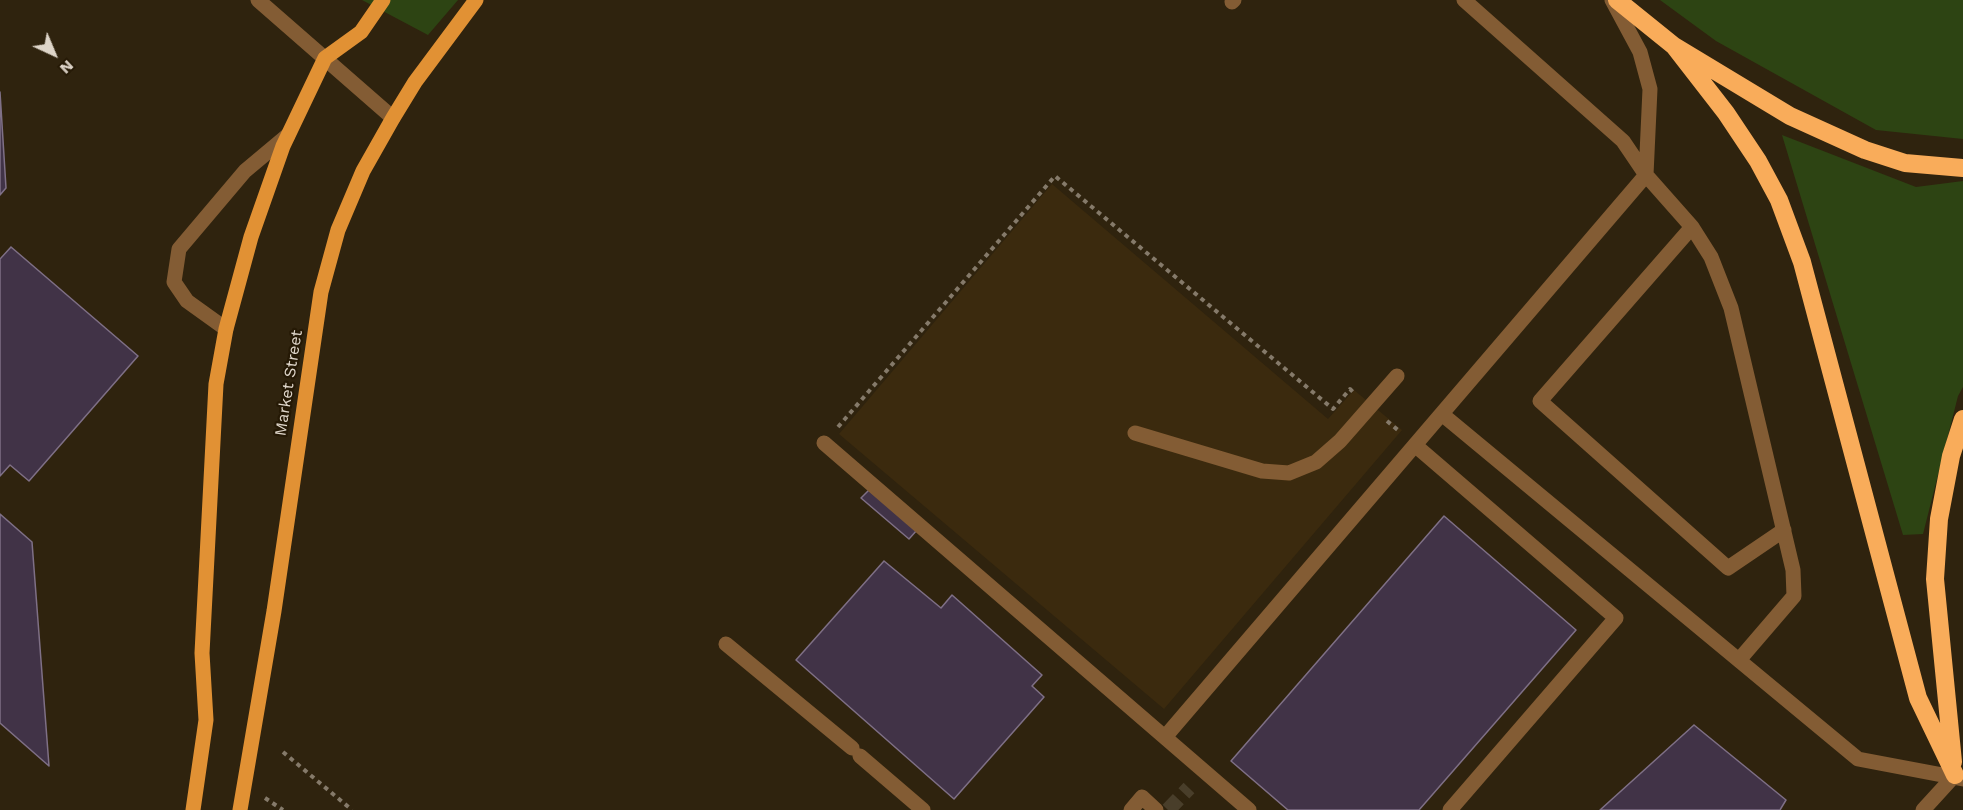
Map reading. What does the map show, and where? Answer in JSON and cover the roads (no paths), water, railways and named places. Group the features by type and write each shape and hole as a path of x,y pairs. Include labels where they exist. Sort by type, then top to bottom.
{"highway":[{"path":"1617,0 1674,46 1790,116 1865,150 1905,163 1963,168"},
{"path":"1674,46 1726,113 1758,160 1779,200 1802,262 1918,698 1959,777"},
{"path":"1959,777 1935,579 1939,519 1951,456 1963,419"}],"main road":[{"path":"193,810 206,720 202,653 216,384 226,329 251,237 288,135 325,58 361,32 383,0"},
{"name":"Market Street","path":"240,810 274,611 321,292 342,220 363,171 416,82 476,0"}],"street":[{"path":"258,0 393,118"},
{"path":"1464,0 1623,141 1646,175 1692,227 1711,256 1731,308 1793,570 1794,596 1739,660"},
{"path":"1165,737 1443,415 1646,175 1650,89 1640,52 1612,0"},
{"path":"226,329 187,301 174,282 179,249 245,171 288,135"},
{"path":"1692,227 1540,400 1728,568 1784,530"},
{"path":"1135,433 1262,471 1289,472 1316,462 1397,376"},
{"path":"1443,415 1858,759 1959,777"},
{"path":"824,443 1249,810"},
{"path":"1416,446 1616,618 1450,810"},
{"path":"726,644 923,810"},
{"path":"1923,810 1959,777"},
{"path":"1131,810 1142,797 1156,810"}],"tunnel":[{"path":"1168,810 1189,788"}]}
